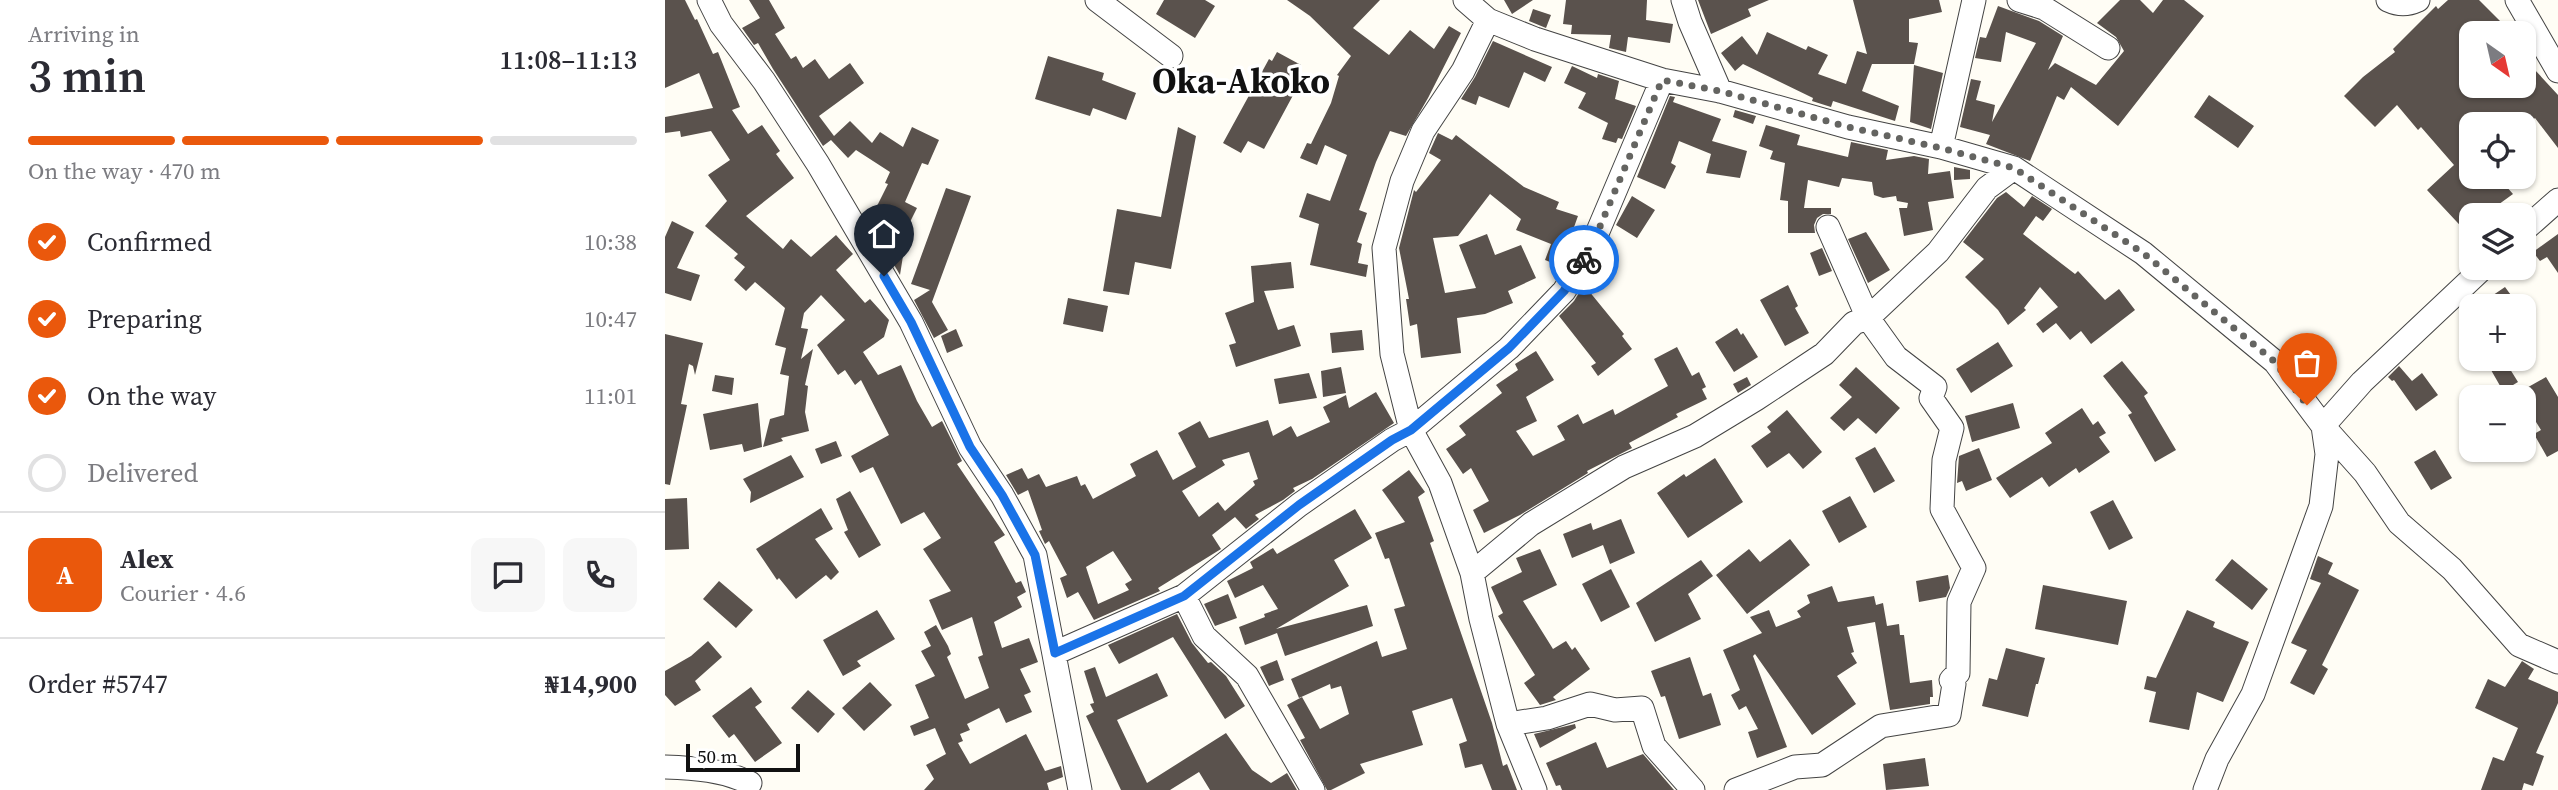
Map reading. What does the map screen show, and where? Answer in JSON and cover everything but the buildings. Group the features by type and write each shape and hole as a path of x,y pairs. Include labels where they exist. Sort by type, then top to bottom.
{"street":[{"path":"709,0 720,24 764,81 818,164 911,322 970,447 1002,495 1035,555 1080,790"},
{"path":"1097,0 1171,56"},
{"path":"1465,0 1488,20 1535,39 1662,80 1720,91 1848,127 2014,168 2143,253 2275,362 2323,426 2365,473 2399,523 2452,569 2519,645 2558,662"},
{"path":"1683,0 1720,91"},
{"path":"1941,148 1974,0"},
{"path":"2019,0 2044,8 2108,48"},
{"path":"2388,0 2397,5 2418,0"},
{"path":"2517,0 2558,71"},
{"path":"1488,20 1463,71 1423,131 1402,181 1384,248 1392,354 1411,430 1440,483 1472,573 1508,724 1535,790"},
{"path":"1055,653 1184,596 1299,505 1392,440 1411,430 1509,348 1564,291 1590,250 1662,80"},
{"path":"1472,573 1531,524 1624,467 1695,436 1824,354 1854,323 1868,318 1938,252 1987,188 2014,168"},
{"path":"2536,219 2558,200"},
{"path":"1736,790 1795,767 1822,765 1881,726 1949,715 1954,684 1951,680 1958,673 1959,602 1973,568 1942,509 1944,460 1952,428 1931,398 1935,387 1896,357 1868,318 1828,227"},
{"path":"2204,790 2217,758 2253,694 2321,506 2327,454 2323,426 2362,382 2470,280"},
{"path":"1184,596 1204,636 1247,676 1313,790"},
{"path":"1508,724 1547,718 1590,705 1615,710 1642,708 1654,747 1693,790"},
{"path":"665,767 699,768 751,783"}],"way so far":[{"path":"1584,260 1662,80 1720,91 1848,127 2014,168 2143,253 2275,362 2307,405"}],"district":[{"name":"Oka-Akoko","path":"1241,81"}],"route":[{"path":"884,276 911,322 970,447 1002,495 1035,555 1055,653 1184,596 1299,505 1392,440 1411,430 1509,348 1564,291 1584,260"}]}
